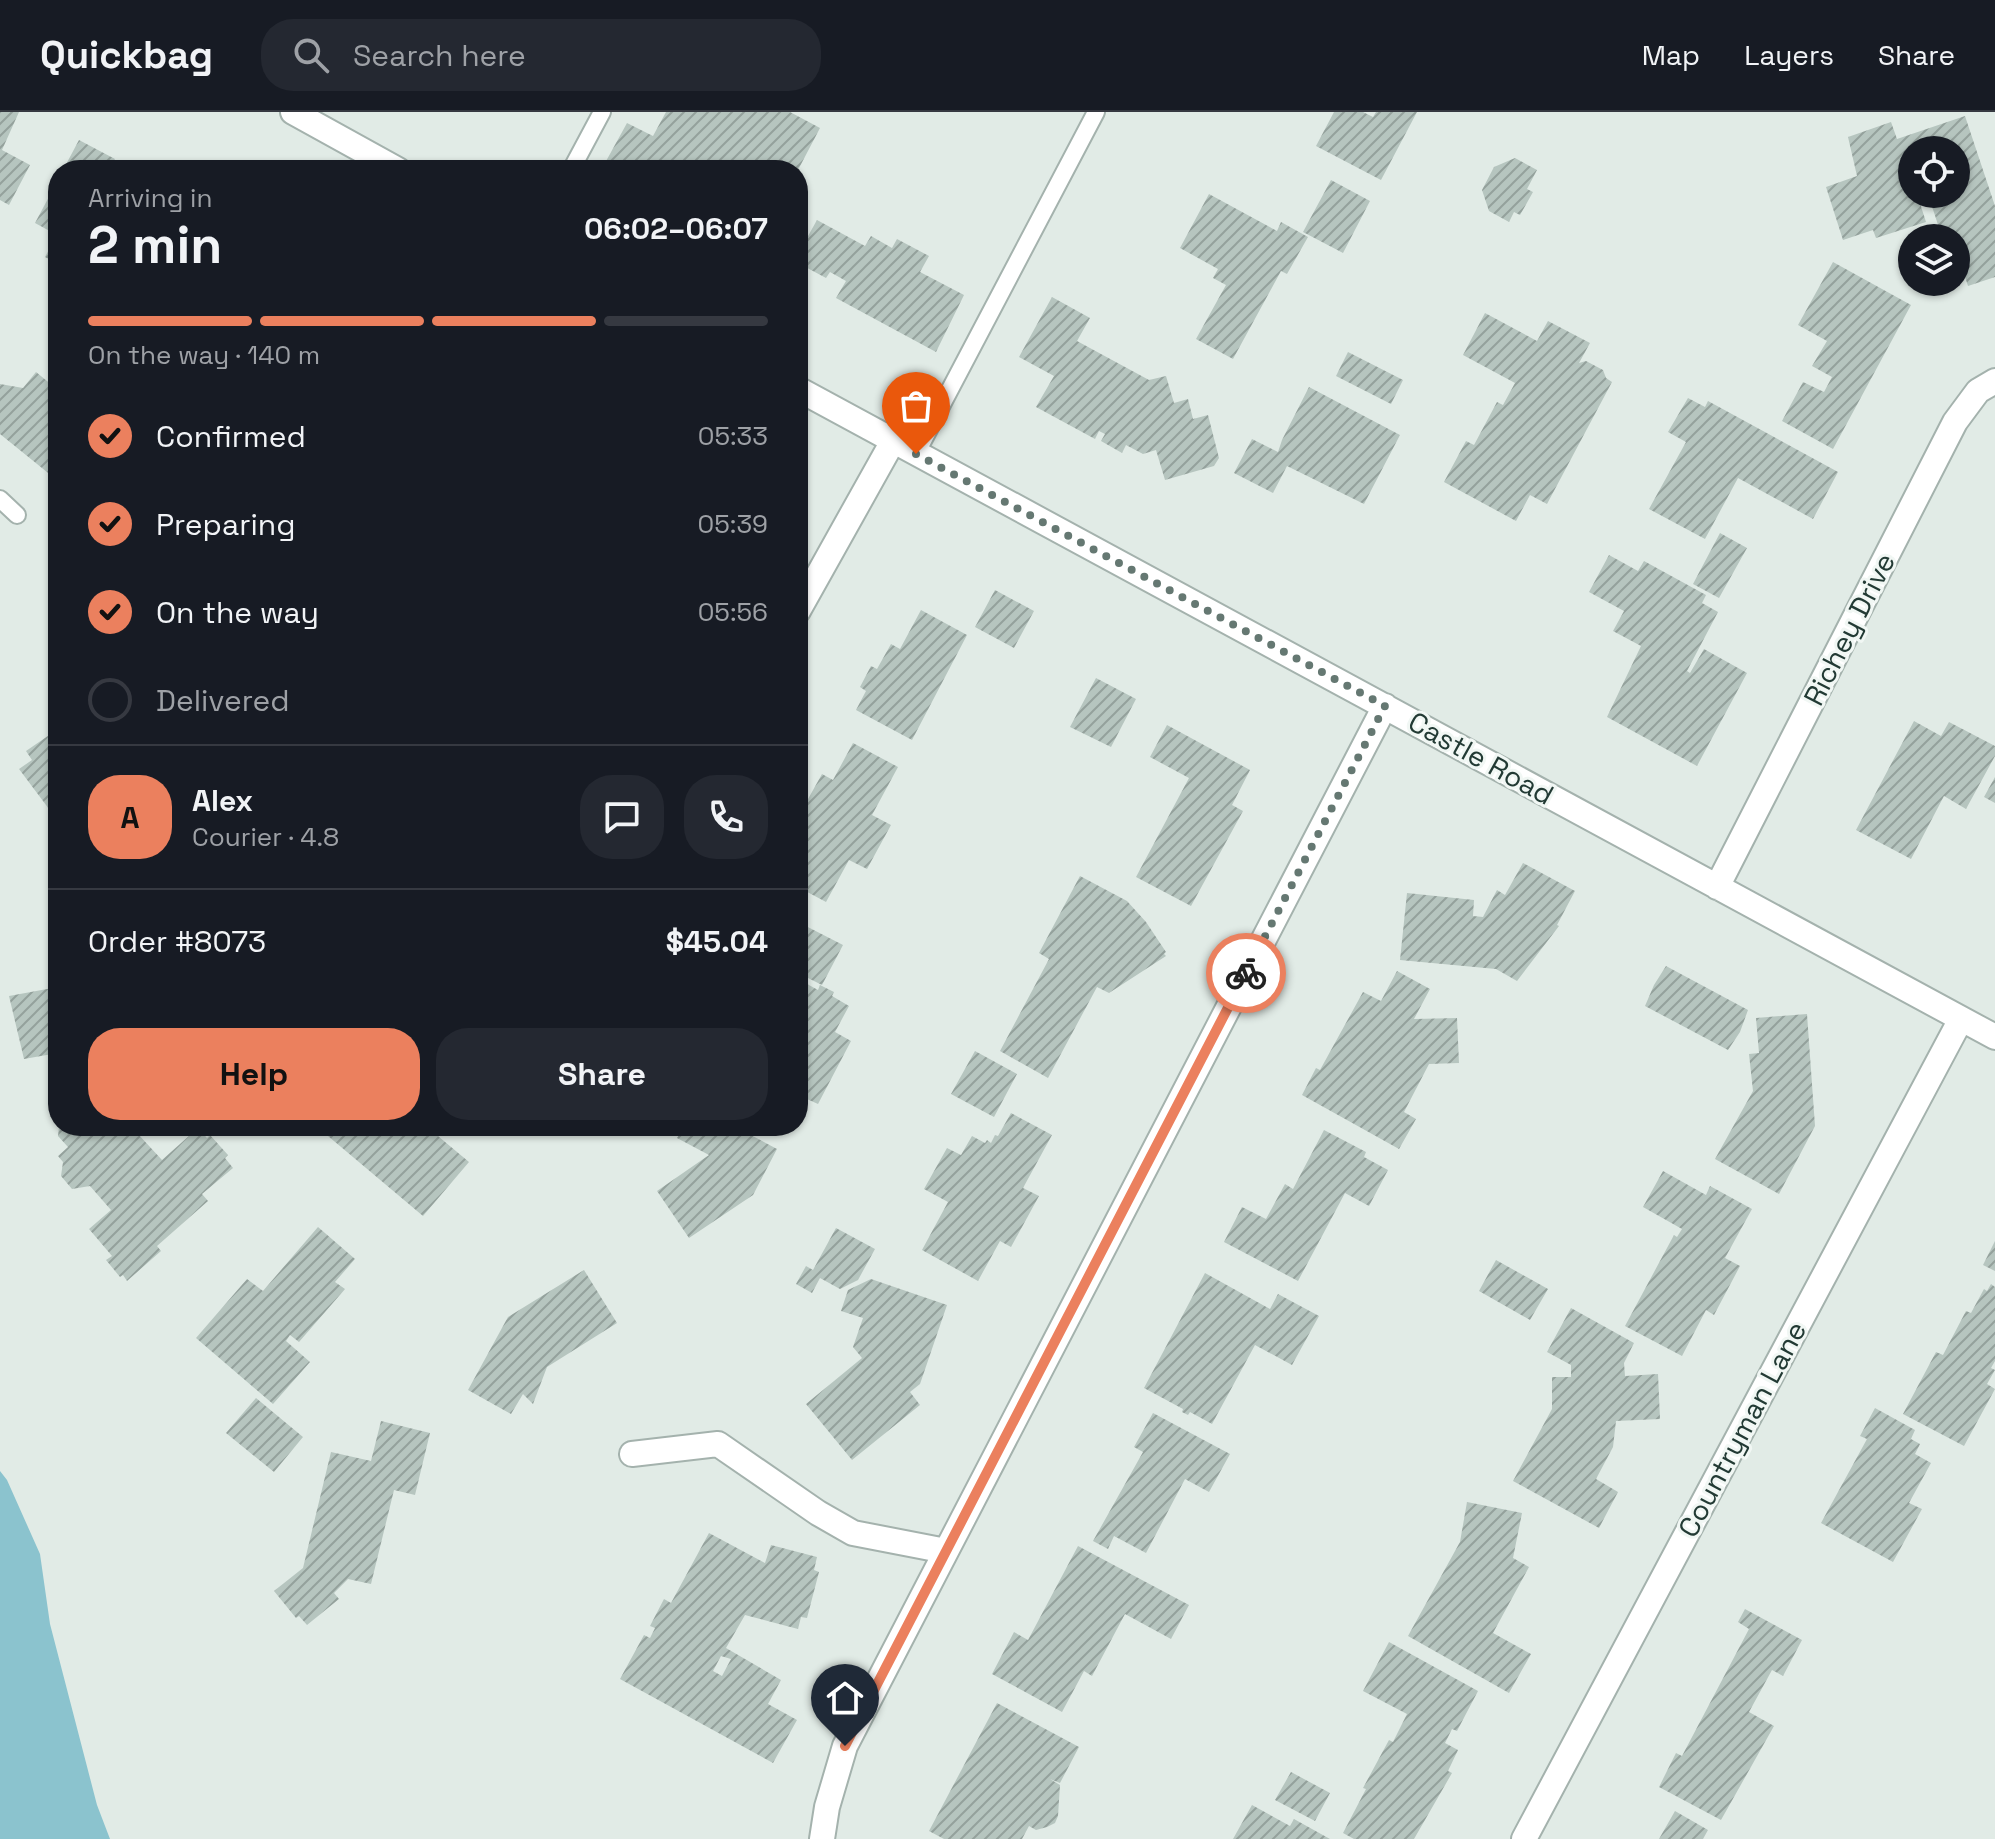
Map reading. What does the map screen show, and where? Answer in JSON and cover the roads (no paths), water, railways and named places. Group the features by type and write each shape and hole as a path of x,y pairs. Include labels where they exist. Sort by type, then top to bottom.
{"street":[{"path":"293,112 380,160"},
{"name":"Richey Drive","path":"1717,887 1955,422 1978,391 1995,381"},
{"name":"Castle Road","path":"808,394 1995,1037"},
{"path":"808,593 893,441"},
{"path":"822,1839 827,1807 845,1746 1385,706"},
{"name":"Countryman Lane","path":"1524,1839 1961,1019"},
{"path":"632,1454 718,1444 818,1513 853,1533 946,1551"}],"lane":[{"path":"576,160 602,112"},
{"path":"916,454 1096,112"},
{"path":"0,499 17,515"}],"water":[{"path":"0,1471 40,1554 50,1624 97,1805 110,1839 0,1839"}]}
